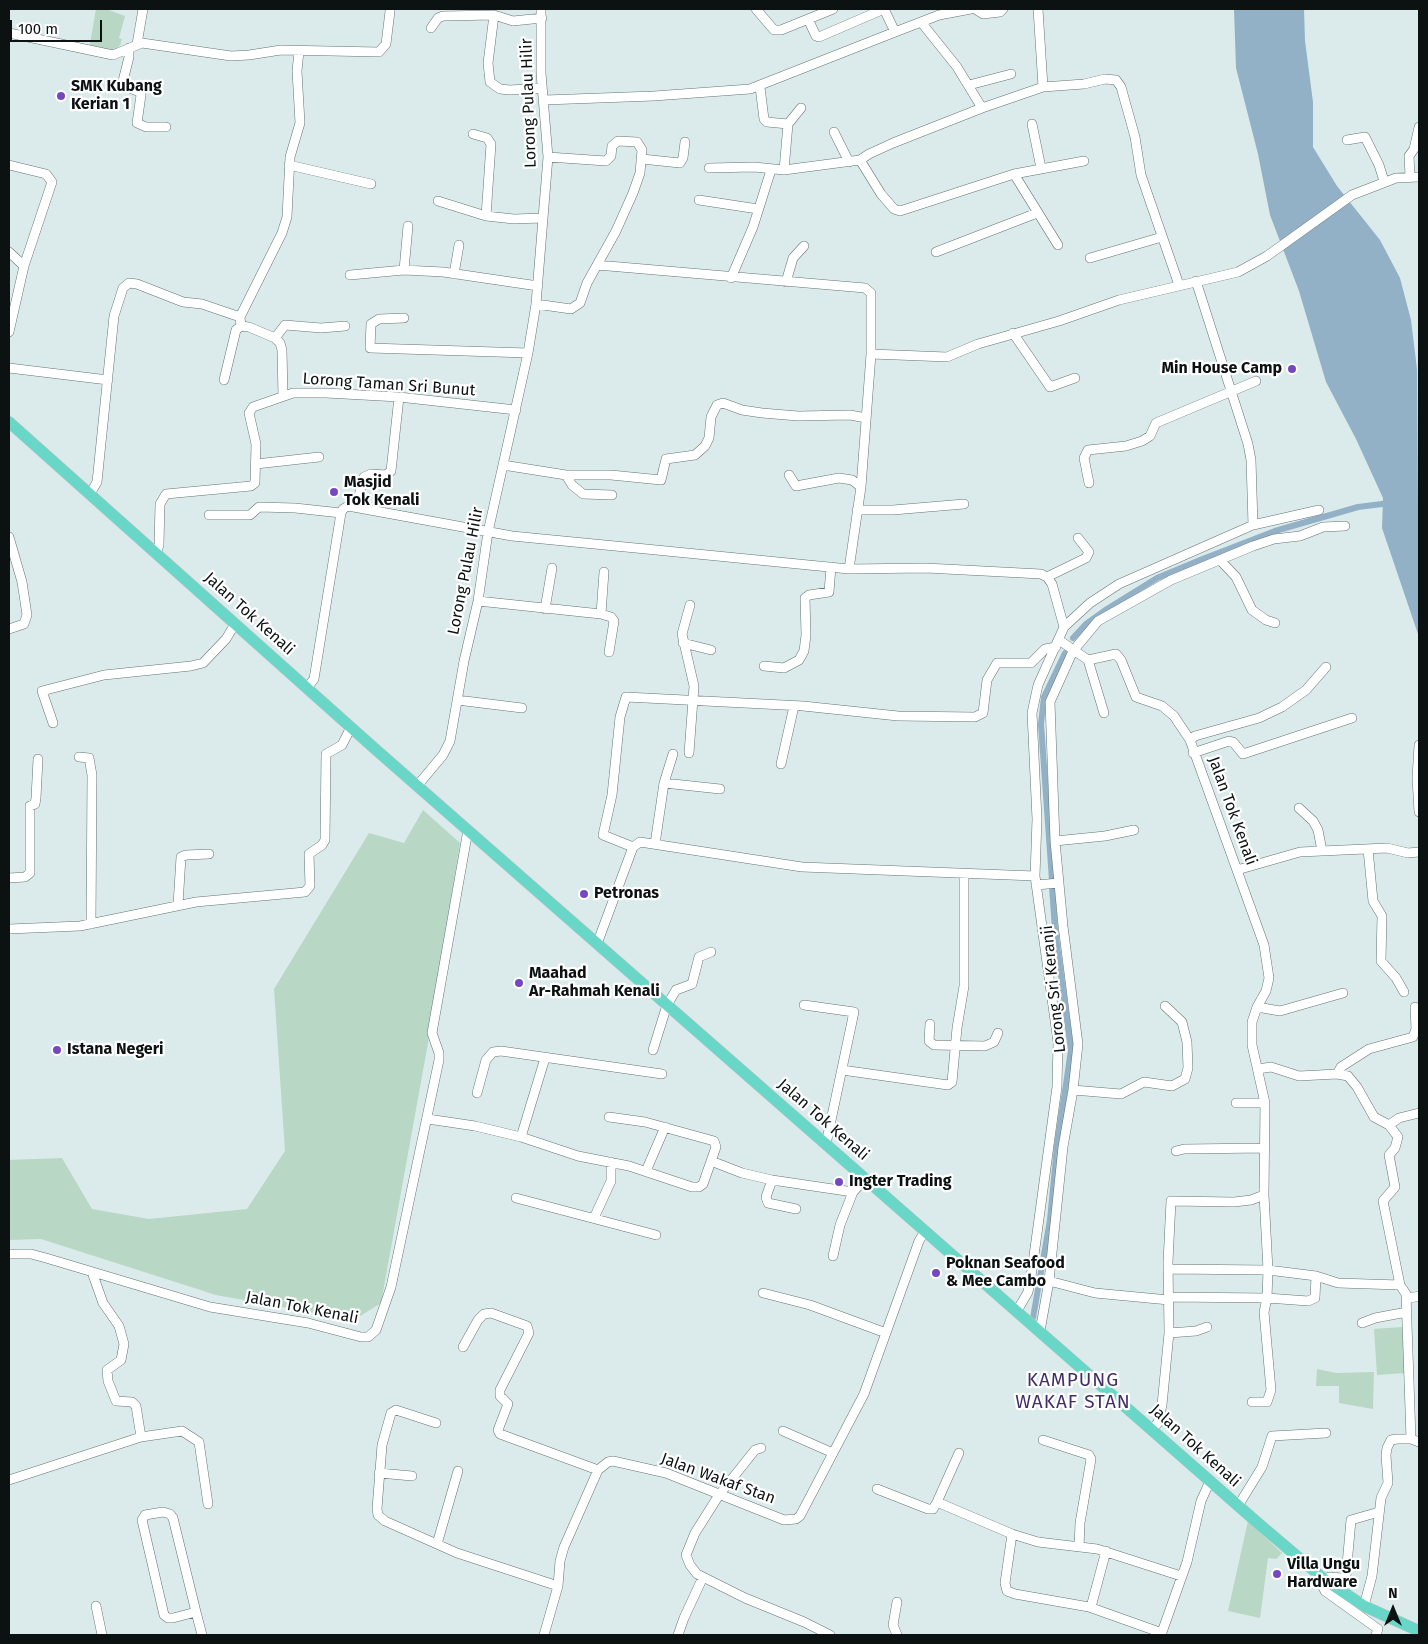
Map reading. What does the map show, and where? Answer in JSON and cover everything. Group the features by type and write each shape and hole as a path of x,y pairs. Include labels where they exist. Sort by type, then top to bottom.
{"main road":[{"name":"Jalan Tok Kenali","path":"9,422 351,728 1152,1429 1325,1586 1419,1631"}],"street":[{"path":"143,9 122,85 140,92 137,123 146,127 166,127"},
{"path":"756,9 774,30 832,9"},
{"path":"808,19 816,36 819,37 884,9 895,32"},
{"path":"545,100 729,92 760,87 921,22 938,12 973,9 983,14 1000,12 1003,9"},
{"path":"1038,9 1043,87"},
{"path":"9,33 113,55 133,46 146,43 231,56 249,56 281,50 383,51 386,44 390,11"},
{"name":"Lorong Pulau Hilir","path":"417,786 443,755 450,741 464,661 478,601 488,532 528,353 538,286 548,157 545,100 542,88 541,13 513,21 494,15 443,16 438,18 431,28"},
{"path":"494,15 488,63 490,82 500,89 542,88"},
{"path":"921,22 944,49 982,108"},
{"path":"224,380 235,333 241,326 240,317 282,233 289,201 289,165 300,123 297,71 299,51"},
{"path":"969,86 1011,74"},
{"path":"709,168 754,167 784,170 860,160 894,143 982,108 1043,87 1084,84 1105,79 1116,80 1121,87 1135,137 1142,175 1179,285"},
{"path":"760,87 765,121 788,124"},
{"path":"784,170 788,124 801,108"},
{"path":"1032,124 1041,168"},
{"path":"871,354 947,356 1119,300 1238,272 1267,256 1352,195 1384,182 1415,176 1410,156 1414,149 1419,127"},
{"path":"834,132 849,162"},
{"path":"472,134 487,138 491,144 486,216"},
{"path":"1347,140 1365,137 1379,165 1384,182"},
{"path":"536,304 558,308 575,307 580,303 633,194 642,160 641,147 634,142 615,143 610,150 609,159 606,161 548,157"},
{"path":"642,160 680,163 684,158 685,142"},
{"path":"860,160 882,194 894,209 900,211 1014,174 1084,161"},
{"path":"9,165 46,174 52,182 24,266 10,317 9,332"},
{"path":"289,165 371,184"},
{"path":"731,278 758,209 770,170"},
{"path":"1014,174 1058,245"},
{"path":"699,200 758,209"},
{"path":"438,201 486,216 514,219 542,218"},
{"path":"936,252 1037,213"},
{"path":"404,270 408,226"},
{"path":"1090,258 1162,237"},
{"path":"454,274 459,245"},
{"path":"786,282 793,258 804,246"},
{"path":"9,252 24,266"},
{"path":"597,265 731,278 854,286 870,290 871,354 861,488 849,569"},
{"path":"350,275 404,270 454,274 538,286"},
{"path":"1196,281 1232,392 1251,460 1253,525"},
{"path":"90,494 97,482 114,316 121,292 126,285 137,284 183,302 202,304 240,317"},
{"path":"404,318 379,319 374,322 369,326 369,346 528,353"},
{"path":"275,338 285,325 321,328 345,326"},
{"path":"241,326 249,327 275,338 282,350 283,396"},
{"path":"1013,333 1050,388 1075,378"},
{"path":"9,368 108,380"},
{"path":"1089,483 1084,458 1088,450 1126,446 1142,442 1150,436 1156,423 1256,381"},
{"name":"Lorong Taman Sri Bunut","path":"156,554 159,545 160,504 163,496 170,493 251,486 256,482 256,444 250,410 254,407 293,393 326,392 399,397 516,410"},
{"path":"356,507 364,477 371,474 386,476 391,471 399,397"},
{"path":"503,465 566,475 597,475 661,480 666,459 695,455 705,446 709,438 711,417 717,405 723,403 742,410 762,413 798,416 850,415 866,418"},
{"path":"256,464 319,457"},
{"path":"566,475 572,485 584,494 612,495"},
{"path":"789,475 796,486 839,478 852,480 861,488"},
{"path":"857,510 894,510 964,504"},
{"path":"209,515 250,515 260,507 295,508 341,513"},
{"path":"307,688 314,679 341,513 344,507 356,507 512,536 849,569 970,569 1034,573 1047,577 1086,558 1089,552 1078,538"},
{"path":"1017,1311 1028,1292 1032,1270 1056,1087 1058,1042 1036,880 1032,713 1038,685 1064,627 1090,603 1119,584 1253,525 1319,510"},
{"name":"Lorong Sri Keranji","path":"1040,1331 1049,1281 1063,1147 1073,1090 1078,1044 1059,883 1050,702 1073,651 1098,621 1171,580 1274,539 1300,536 1323,527 1345,526"},
{"path":"9,537 22,582 27,615 24,624 9,629"},
{"path":"1220,560 1236,577 1252,610 1266,620 1275,623"},
{"path":"764,666 784,668 799,660 804,651 806,635 805,598 809,595 830,592 831,567"},
{"path":"545,609 552,568"},
{"path":"601,614 604,572"},
{"path":"1047,577 1056,593 1064,627"},
{"path":"478,601 601,614 611,617 614,621 609,652"},
{"path":"689,753 694,700 693,679 683,643 684,625 690,605"},
{"path":"53,723 42,691 104,674 191,666 203,663 226,639 235,624"},
{"path":"683,643 711,650"},
{"path":"633,847 604,835 612,796 623,701 626,697 794,706 898,716 981,716 983,714 987,680 997,663 1031,663 1045,649 1058,644 1088,660 1104,712"},
{"name":"Jalan Tok Kenali","path":"1088,660 1116,654 1121,660 1136,697 1167,708 1190,740 1193,753 1264,945 1269,978 1266,991 1256,1007 1252,1022 1252,1044 1265,1103 1264,1195 1268,1270 1267,1298 1264,1312 1271,1390 1267,1402 1252,1402"},
{"path":"1190,740 1195,736 1259,718 1282,707 1306,690 1326,668"},
{"path":"457,700 522,708"},
{"path":"781,764 794,706"},
{"path":"1193,753 1233,742 1243,754 1352,718"},
{"path":"9,929 80,926 178,905 304,892 310,886 309,854 322,845 325,840 326,754 342,745 351,728"},
{"path":"1419,745 1416,778 1419,812"},
{"path":"655,844 664,783 673,754"},
{"path":"79,757 89,758 92,769 91,924"},
{"path":"9,878 24,877 30,873 30,806 35,804 38,759"},
{"path":"664,783 720,789"},
{"path":"1299,808 1318,830 1322,851"},
{"name":"Jalan Tok Kenali","path":"9,1254 31,1254 210,1307 308,1323 368,1337 376,1330 391,1287 428,1118 440,1053 432,1032 468,830"},
{"path":"1056,841 1105,836 1134,830"},
{"path":"597,944 633,847 640,842 802,867 964,875 1059,883"},
{"path":"1237,870 1277,857 1322,851 1387,848 1408,853 1419,852"},
{"path":"1368,849 1373,901 1382,916 1381,961 1396,978 1404,992"},
{"path":"178,905 181,858 186,855 209,854"},
{"path":"842,1070 948,1085 952,1082 964,986 964,875"},
{"path":"653,1050 667,1005 676,990 692,984 699,957 711,952"},
{"path":"1256,1007 1280,1011 1343,993"},
{"path":"804,1005 854,1012 826,1144"},
{"path":"1073,1090 1121,1094 1144,1082 1172,1086 1185,1079 1188,1068 1187,1042 1182,1022 1165,1006"},
{"path":"1337,1074 1341,1067 1368,1049 1413,1036 1416,1029 1414,1007"},
{"path":"930,1024 930,1043 955,1046 990,1044 998,1033"},
{"path":"477,1093 486,1060 493,1052 501,1051 662,1074"},
{"path":"521,1137 545,1058"},
{"path":"1258,1069 1271,1067 1298,1076 1337,1074 1348,1076 1374,1117 1389,1125 1398,1136 1389,1156 1394,1187 1383,1201 1400,1285 1406,1294 1415,1440 1390,1440 1386,1455 1388,1483 1379,1512 1372,1576 1364,1606"},
{"path":"1236,1103 1265,1103"},
{"path":"1389,1125 1399,1118 1419,1113"},
{"path":"428,1118 475,1126 521,1137 578,1156 611,1162 699,1187 703,1184 716,1147 714,1142 665,1126 609,1117"},
{"path":"646,1171 665,1126"},
{"path":"1176,1151 1184,1149 1265,1148"},
{"path":"711,1161 742,1173 772,1180 853,1192"},
{"path":"594,1218 611,1181 611,1162"},
{"path":"833,1256 840,1225 853,1192 865,1179"},
{"path":"772,1180 766,1197 768,1203 796,1208"},
{"path":"1152,1429 1158,1423 1162,1405 1169,1333 1168,1269 1171,1201 1234,1202 1251,1200 1264,1195"},
{"path":"516,1198 656,1235"},
{"name":"Jalan Wakaf Stan","path":"598,1470 603,1464 613,1461 666,1473 719,1495 736,1499 784,1520 796,1519 864,1394 921,1237 925,1231"},
{"path":"1168,1269 1268,1270 1316,1276 1338,1283 1400,1285"},
{"path":"92,1272 103,1303 118,1326 124,1344 121,1360 107,1370 108,1381 116,1401 132,1402 136,1406 142,1437"},
{"path":"1049,1281 1095,1293 1169,1298 1312,1299 1315,1298 1316,1276"},
{"path":"763,1293 810,1305 886,1333"},
{"path":"1406,1299 1419,1296"},
{"path":"1362,1323 1375,1318 1407,1312"},
{"path":"463,1347 478,1320 484,1314 491,1313 527,1326 529,1333 500,1390 500,1396 508,1404 498,1430 500,1434 598,1470 564,1547 560,1561 558,1586 544,1635"},
{"path":"1169,1333 1196,1331 1207,1326"},
{"path":"436,1423 393,1410 382,1445 378,1515 385,1522 457,1553 558,1586"},
{"path":"9,1480 142,1437 182,1431 196,1438 201,1448 208,1504"},
{"path":"783,1431 832,1453"},
{"path":"1238,1506 1262,1467 1272,1436 1326,1432"},
{"path":"1043,1440 1089,1455 1091,1459 1080,1523 1079,1546"},
{"path":"761,1448 755,1450 719,1495 695,1533 686,1555 690,1565 697,1574 744,1598 804,1622 830,1635"},
{"path":"877,1489 930,1510 937,1502 959,1453"},
{"path":"437,1544 458,1471"},
{"path":"379,1473 412,1476"},
{"path":"1012,1534 1004,1583 1007,1591 1091,1607 1161,1634 1187,1562 1201,1501 1210,1481"},
{"path":"937,1502 1012,1534 1038,1542 1079,1546 1106,1552 1181,1576"},
{"path":"196,1612 173,1618 168,1618 164,1615 142,1520 145,1515 164,1512 170,1514 173,1518 202,1635"},
{"path":"1379,1512 1351,1520 1345,1577 1329,1577 1325,1586 1380,1633"},
{"path":"1091,1607 1106,1552"},
{"path":"678,1635 703,1577"},
{"path":"897,1602 893,1625 897,1635"},
{"path":"96,1606 102,1635"}],"green space":[{"path":"96,9 106,9 125,16 119,38 122,39 120,45 112,54 89,50"},
{"path":"423,810 460,843 428,1043 381,1303 354,1320 216,1295 41,1239 9,1240 9,1160 62,1158 92,1209 149,1219 247,1209 285,1151 274,989 369,833 404,843"},
{"path":"1402,1327 1405,1373 1377,1375 1374,1329"},
{"path":"1317,1369 1336,1373 1374,1372 1373,1409 1339,1403 1339,1386 1316,1386"},
{"path":"1248,1521 1282,1553 1276,1559 1268,1558 1260,1618 1228,1611"}],"water":[{"path":"1234,9 1304,9 1305,41 1313,102 1313,147 1337,186 1380,240 1400,278 1411,320 1417,369 1419,637 1382,528 1383,498 1356,439 1326,382 1299,291 1270,215 1258,154 1236,68"}],"waterway":[{"path":"1073,638 1086,624 1157,578 1275,531 1358,507 1390,503"},
{"path":"1052,880 1041,724 1044,697 1065,653"},
{"path":"1033,1318 1050,1220 1057,1146 1071,1050 1055,930 1052,886"}],"place":[{"name":"SMK Kubang Kerian 1","path":"61,96"},
{"name":"Min House Camp","path":"1292,369"},
{"name":"Masjid Tok Kenali","path":"334,492"},
{"name":"Petronas","path":"584,894"},
{"name":"Maahad Ar-Rahmah Kenali","path":"519,983"},
{"name":"Istana Negeri","path":"57,1050"},
{"name":"Ingter Trading","path":"839,1182"},
{"name":"Poknan Seafood & Mee Cambo","path":"936,1273"},
{"name":"Villa Ungu Hardware","path":"1277,1574"}],"district":[{"name":"KAMPUNG WAKAF STAN","path":"1073,1392"}]}
